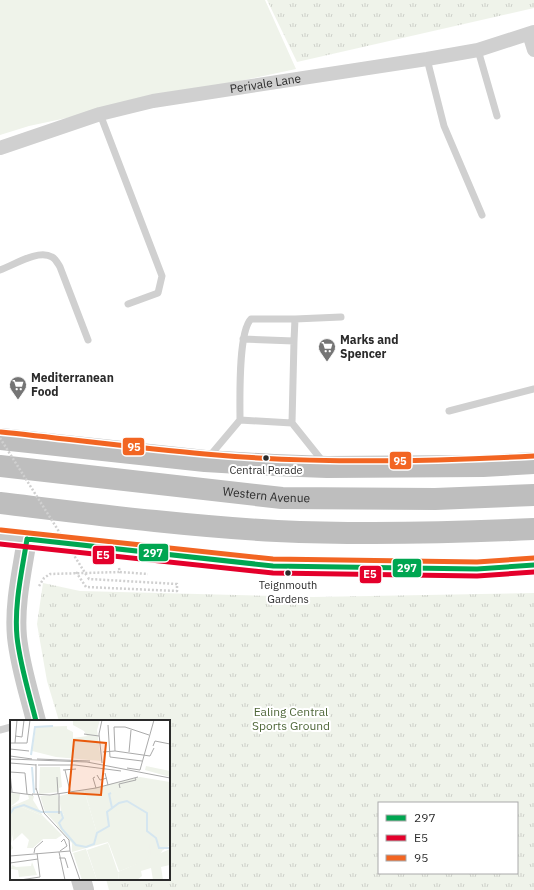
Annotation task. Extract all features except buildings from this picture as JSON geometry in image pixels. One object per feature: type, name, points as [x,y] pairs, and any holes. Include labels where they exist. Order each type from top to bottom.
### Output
[{"type":"highway","points":[[0,438],[205,461],[327,467],[483,466],[534,463]]},
{"type":"highway","name":"Western Avenue","points":[[0,466],[282,498],[435,499],[534,495]]},
{"type":"highway","points":[[0,503],[117,517],[277,531],[439,533],[534,529]]},
{"type":"main road","points":[[0,536],[273,566],[477,569],[534,565]]},
{"type":"main road","points":[[26,539],[17,607],[17,636],[21,663],[35,720]]},
{"type":"main road","points":[[81,880],[84,890]]},
{"type":"street","name":"Perivale Lane","points":[[0,148],[100,114],[153,101],[478,50],[532,33]]},
{"type":"street","points":[[532,33],[534,50]]},
{"type":"lane","points":[[478,50],[497,116]]},
{"type":"lane","points":[[427,59],[444,126],[482,215]]},
{"type":"lane","points":[[100,114],[162,276],[158,293],[128,304]]},
{"type":"lane","points":[[0,270],[35,256],[45,254],[54,258],[60,267],[88,340]]},
{"type":"lane","points":[[205,461],[240,420],[243,339],[248,322],[251,319],[341,317]]},
{"type":"lane","points":[[295,319],[292,423],[327,467]]},
{"type":"lane","points":[[243,339],[294,341]]},
{"type":"lane","points":[[449,411],[534,389]]},
{"type":"lane","points":[[240,420],[292,423]]},
{"type":"lane","points":[[0,730],[10,727]]},
{"type":"path","points":[[0,438],[88,579],[177,584],[177,592],[86,587],[76,572]]},
{"type":"path","points":[[44,572],[50,574],[76,572],[120,572]]},
{"type":"path","points":[[36,593],[44,578],[50,574]]},
{"type":"green space","points":[[0,0],[265,0],[296,69],[29,126],[0,135]]},
{"type":"green space","points":[[267,0],[534,0],[534,8],[297,62]]},
{"type":"green space","name":"Ealing Central Sports Ground","points":[[43,583],[80,591],[313,597],[534,593],[534,890],[109,890],[106,880],[170,880],[170,720],[59,720],[47,681],[37,624]]},
{"type":"transit line","name":"95","points":[[1,432],[180,452],[328,461],[452,460],[534,456]]},
{"type":"transit line","name":"95","points":[[1,530],[273,559],[477,562],[534,558]]},
{"type":"transit line","name":"297","points":[[27,539],[273,566],[477,569],[534,565]]},
{"type":"transit line","name":"297","points":[[27,539],[19,588],[16,625],[20,658],[36,720]]},
{"type":"transit line","name":"E5","points":[[0,544],[273,573],[477,576],[534,572]]},
{"type":"place","name":"Marks and Spencer","points":[[327,362]]},
{"type":"place","name":"Mediterranean Food","points":[[18,400]]},
{"type":"place","name":"Central Parade","points":[[266,458]]},
{"type":"place","name":"Teignmouth Gardens","points":[[288,573]]}]
